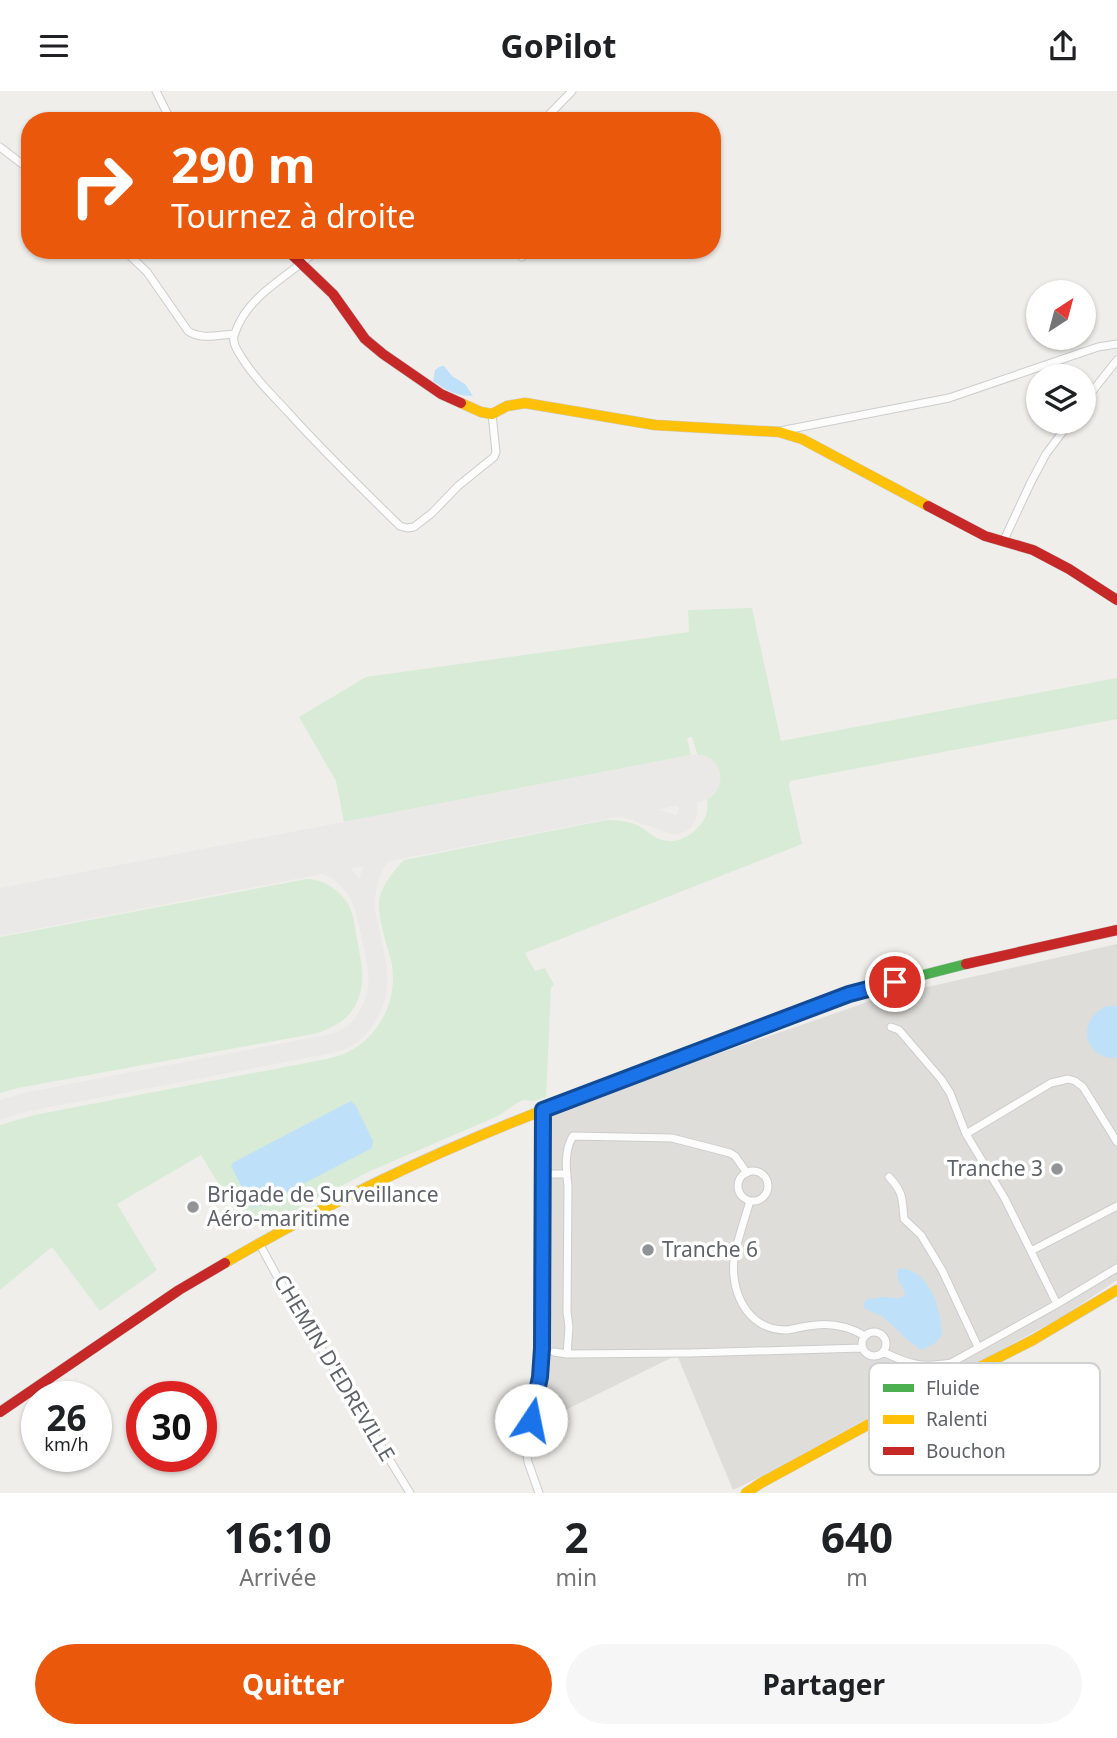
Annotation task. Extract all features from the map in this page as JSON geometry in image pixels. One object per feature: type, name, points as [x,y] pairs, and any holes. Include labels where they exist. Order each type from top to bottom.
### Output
[{"type":"street","points":[[156,91],[166,112]]},
{"type":"street","points":[[552,112],[572,91]]},
{"type":"street","points":[[0,147],[21,163]]},
{"type":"street","points":[[133,259],[147,272],[188,331],[195,336],[234,334]]},
{"type":"street","points":[[297,259],[333,294],[365,339],[383,354],[441,394],[481,412],[492,414],[508,406],[525,403],[655,425],[779,432],[802,439],[985,536],[1033,551],[1069,569],[1117,600]]},
{"type":"street","points":[[308,259],[265,291],[246,312],[234,334],[234,342],[239,353],[267,389],[312,439],[400,526],[407,529],[414,527],[494,457],[496,452],[492,414]]},
{"type":"street","points":[[779,432],[950,398],[1098,347],[1117,344]]},
{"type":"street","points":[[1096,387],[1117,360]]},
{"type":"street","points":[[1003,542],[1046,454],[1061,434]]},
{"type":"street","points":[[0,1412],[179,1290],[258,1243],[352,1193],[436,1154],[543,1110],[849,994],[989,958],[1117,930]]},
{"type":"street","points":[[891,1027],[899,1030],[950,1093],[967,1134],[1005,1199],[1057,1304]]},
{"type":"street","points":[[967,1134],[1051,1083],[1068,1079],[1083,1087],[1117,1142]]},
{"type":"street","points":[[539,1493],[528,1462],[527,1437],[540,1377],[542,1348],[543,1110]]},
{"type":"street","points":[[568,1354],[567,1174],[568,1144],[573,1136],[672,1138],[730,1153],[747,1173]]},
{"type":"street","points":[[755,1172],[764,1177],[767,1191],[759,1200],[750,1201],[743,1197],[738,1188],[739,1181],[747,1173],[755,1172]]},
{"type":"street","points":[[542,1174],[567,1174]]},
{"type":"street","points":[[889,1177],[902,1196],[904,1219],[921,1235],[942,1270],[978,1347]]},
{"type":"street","points":[[750,1201],[735,1254],[737,1290],[743,1308],[758,1322],[777,1329],[838,1324],[865,1336]]},
{"type":"street","points":[[1031,1251],[1117,1206]]},
{"type":"street","name":"CHEMIN D'EDREVILLE","points":[[258,1243],[410,1493]]},
{"type":"street","points":[[951,1363],[1117,1268]]},
{"type":"street","points":[[988,1363],[1033,1340],[1117,1290]]},
{"type":"street","points":[[883,1352],[886,1343],[880,1334],[871,1333],[865,1336],[862,1347],[866,1354],[873,1356],[883,1352],[906,1363]]},
{"type":"street","points":[[554,1352],[689,1353],[862,1347]]},
{"type":"street","points":[[746,1493],[869,1424]]},
{"type":"shaded area","points":[[1117,944],[1117,1280],[1065,1315],[977,1363],[869,1363],[869,1417],[733,1490],[677,1355],[533,1426],[546,1322],[547,1113],[879,998]]},
{"type":"green space","points":[[752,608],[781,741],[1117,678],[1117,719],[790,781],[802,844],[525,953],[535,971],[545,968],[554,985],[551,987],[546,1097],[533,1101],[523,1100],[498,1116],[368,1172],[265,1226],[241,1220],[201,1155],[117,1204],[157,1270],[100,1311],[52,1247],[0,1290],[0,1125],[34,1115],[322,1060],[360,1045],[379,1025],[390,1000],[393,974],[379,902],[387,881],[404,860],[607,820],[631,823],[659,839],[674,841],[692,833],[706,814],[705,785],[692,737],[687,738],[691,755],[344,822],[336,781],[299,717],[366,677],[689,632],[688,610]]},
{"type":"green space","points":[[307,879],[334,889],[345,900],[353,917],[362,982],[356,1004],[340,1022],[318,1033],[0,1093],[0,937]]},
{"type":"water","points":[[441,366],[465,384],[473,396],[452,392],[433,381],[435,370]]},
{"type":"water","points":[[1107,1006],[1117,1006],[1117,1058],[1105,1057],[1096,1052],[1087,1037],[1091,1020]]},
{"type":"water","points":[[351,1101],[373,1141],[372,1148],[261,1206],[252,1207],[231,1165]]},
{"type":"water","points":[[901,1268],[920,1276],[927,1284],[939,1314],[942,1335],[934,1344],[921,1350],[882,1316],[865,1309],[867,1299],[900,1298],[905,1295],[897,1277]]},
{"type":"taxiway","points":[[588,799],[603,800],[675,825],[683,822],[688,807],[684,788],[673,783]]},
{"type":"taxiway","points":[[365,907],[368,882],[377,862],[391,846],[413,833]]},
{"type":"taxiway","points":[[0,1110],[26,1102],[329,1044],[345,1039],[359,1028],[376,997],[378,974],[363,905],[354,887],[338,871],[316,861],[292,856]]},
{"type":"runway","points":[[0,912],[697,778]]},
{"type":"traffic: fast","points":[[562,1103],[849,994],[966,964]]},
{"type":"traffic: slow","points":[[461,403],[492,414],[507,406],[525,403],[655,425],[779,432],[802,439],[928,506]]},
{"type":"traffic: slow","points":[[225,1263],[390,1176],[562,1103]]},
{"type":"traffic: slow","points":[[988,1363],[1033,1340],[1117,1290]]},
{"type":"traffic: slow","points":[[746,1493],[869,1424]]},
{"type":"traffic: jam","points":[[296,259],[333,294],[365,339],[441,394],[461,403]]},
{"type":"traffic: jam","points":[[928,506],[985,536],[1033,550],[1117,600]]},
{"type":"traffic: jam","points":[[966,964],[1117,930]]},
{"type":"traffic: jam","points":[[0,1412],[179,1290],[225,1263]]},
{"type":"place","name":"Tranche 3","points":[[1057,1169]]},
{"type":"place","name":"Brigade de Surveillance Aéro-maritime","points":[[193,1207]]},
{"type":"place","name":"Tranche 6","points":[[648,1250]]},
{"type":"route","points":[[531,1420],[540,1377],[542,1348],[543,1110],[849,994],[895,982]]}]
